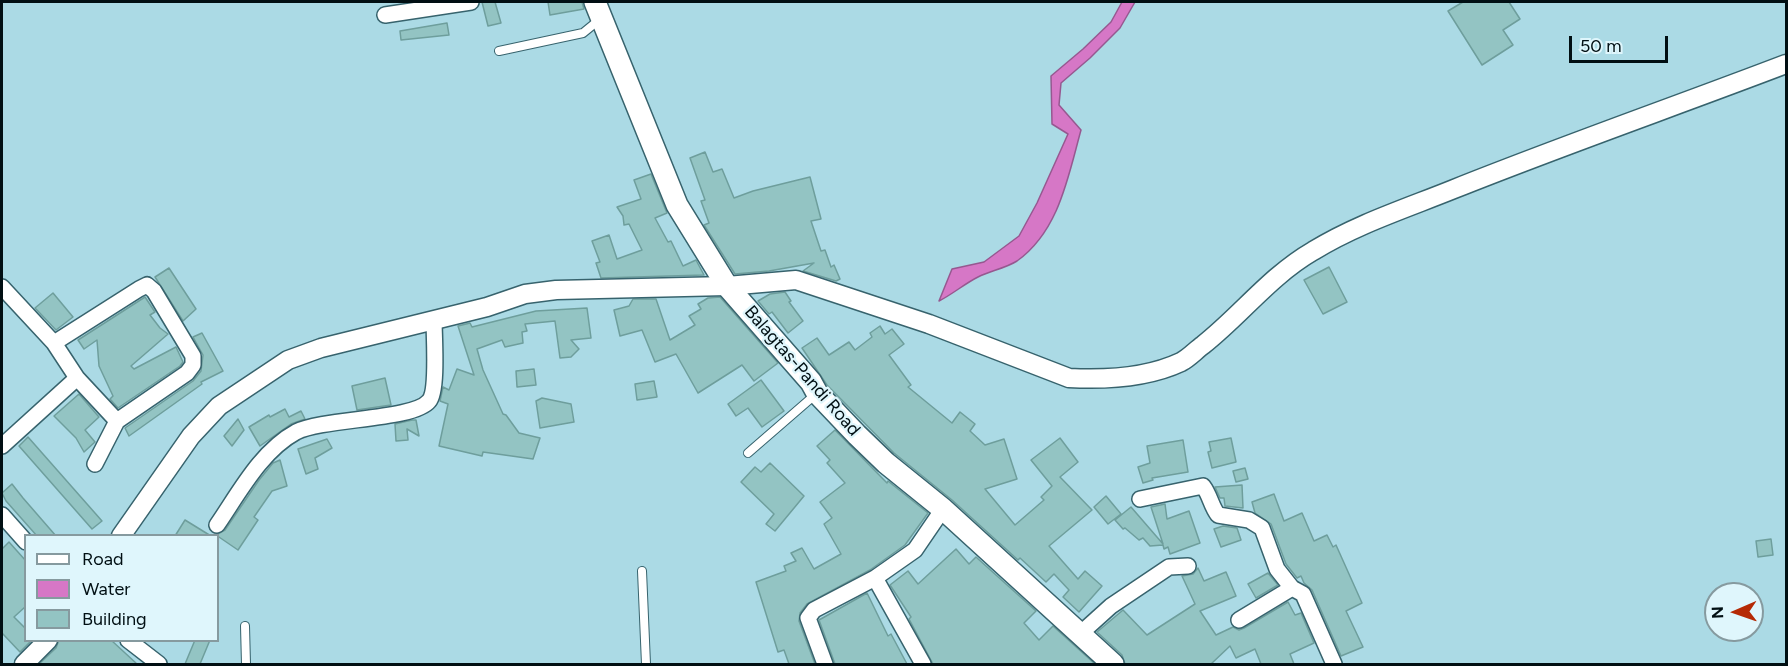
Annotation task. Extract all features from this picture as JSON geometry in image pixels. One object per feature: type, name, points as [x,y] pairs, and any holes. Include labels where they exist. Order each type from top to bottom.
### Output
[{"type":"main road","name":"Balagtas-Pandi Road","points":[[599,9],[677,205],[727,286],[811,382],[817,393],[857,435],[944,509],[1113,664]]},
{"type":"street","points":[[385,15],[471,2]]},
{"type":"street","points":[[122,534],[191,436],[219,406],[288,360],[321,348],[488,307],[525,294],[556,290],[727,286],[796,280],[929,324],[1070,378],[1128,376],[1153,371],[1182,361],[1220,332],[1274,278],[1313,250],[1368,223],[1523,162],[1786,64]]},
{"type":"street","points":[[54,343],[147,285],[154,291],[193,356],[193,365],[187,372],[117,422],[94,464]]},
{"type":"street","points":[[2,287],[54,343],[77,378],[117,422]]},
{"type":"street","points":[[216,525],[262,460],[294,433],[312,425],[359,420],[419,409],[430,401],[434,385],[434,320]]},
{"type":"street","points":[[2,446],[77,378]]},
{"type":"street","points":[[1140,499],[1203,486],[1208,492],[1211,506],[1218,515],[1249,520],[1262,528],[1277,569],[1292,588],[1303,594],[1334,664]]},
{"type":"street","points":[[825,664],[808,618],[814,610],[875,578],[915,550],[944,509]]},
{"type":"street","points":[[2,515],[24,540]]},
{"type":"street","points":[[1080,634],[1111,606],[1169,567],[1188,566]]},
{"type":"street","points":[[875,578],[923,664]]},
{"type":"street","points":[[1239,620],[1292,588]]},
{"type":"street","points":[[24,664],[46,642]]},
{"type":"street","points":[[131,642],[159,664]]},
{"type":"lane","points":[[499,51],[583,33],[599,9]]},
{"type":"lane","points":[[748,453],[817,393]]},
{"type":"lane","points":[[642,571],[646,664]]},
{"type":"lane","points":[[245,626],[246,664]]},
{"type":"water","points":[[1122,2],[1135,2],[1120,28],[1061,83],[1059,105],[1081,130],[1060,202],[1043,234],[1017,261],[978,277],[939,301],[952,269],[984,262],[1019,236],[1037,203],[1068,134],[1052,124],[1051,76],[1111,22]]},
{"type":"building","points":[[482,2],[495,2],[501,23],[488,26]]},
{"type":"building","points":[[548,2],[582,2],[584,9],[550,15]]},
{"type":"building","points":[[1463,2],[1509,2],[1520,19],[1503,30],[1513,45],[1482,65],[1448,11]]},
{"type":"building","points":[[447,23],[449,35],[401,40],[400,31]]},
{"type":"building","points":[[705,152],[713,172],[722,169],[734,198],[810,177],[821,219],[811,221],[821,251],[825,250],[831,267],[834,265],[840,279],[836,281],[803,271],[814,263],[735,274],[704,225],[709,223],[701,201],[705,200],[690,158]]},
{"type":"building","points":[[651,174],[667,213],[655,218],[668,242],[671,241],[683,266],[696,260],[704,275],[601,278],[596,263],[600,262],[592,241],[609,235],[617,259],[642,250],[629,224],[624,225],[623,216],[617,207],[641,199],[634,180]]},
{"type":"building","points":[[1329,267],[1347,302],[1323,314],[1304,280]]},
{"type":"building","points":[[169,268],[196,309],[183,321],[155,277]]},
{"type":"building","points":[[785,292],[791,301],[789,302],[803,321],[788,333],[772,312],[769,314],[758,301],[770,294]]},
{"type":"building","points":[[53,293],[73,317],[56,330],[35,308]]},
{"type":"building","points":[[145,297],[155,312],[150,315],[168,334],[131,366],[134,369],[176,347],[183,362],[118,408],[110,399],[113,396],[99,366],[97,340],[84,349],[78,340]]},
{"type":"building","points":[[720,297],[778,363],[754,381],[742,365],[698,393],[676,354],[655,362],[642,330],[620,336],[614,310],[629,306],[633,299],[656,299],[670,340],[695,325],[689,316],[701,309],[698,304],[708,298]]},
{"type":"building","points":[[587,308],[591,338],[571,340],[579,349],[571,357],[560,358],[555,321],[525,324],[527,331],[522,332],[523,343],[505,347],[502,340],[477,349],[483,370],[503,414],[519,433],[540,438],[533,459],[483,452],[482,456],[439,446],[448,404],[440,401],[443,387],[449,390],[457,369],[474,375],[458,326],[470,323],[472,327],[536,311]]},
{"type":"building","points":[[880,326],[885,334],[892,329],[904,344],[889,355],[911,385],[908,387],[952,423],[960,412],[975,424],[970,431],[985,445],[1004,439],[1017,479],[985,489],[1015,525],[1044,500],[1041,497],[1052,486],[1031,460],[1060,438],[1078,462],[1060,477],[1092,510],[1049,546],[1078,579],[1085,571],[1102,586],[1079,612],[1063,597],[1069,590],[1054,574],[1046,582],[894,453],[827,385],[802,348],[817,338],[829,355],[849,342],[855,350],[872,337],[870,333]]},
{"type":"building","points":[[202,333],[223,371],[201,382],[202,384],[129,436],[125,428],[193,381],[201,371],[203,355],[193,337]]},
{"type":"building","points":[[534,369],[536,385],[517,387],[516,371]]},
{"type":"building","points":[[385,378],[391,405],[357,410],[352,386]]},
{"type":"building","points":[[761,380],[784,411],[762,427],[748,408],[736,416],[728,404]]},
{"type":"building","points":[[654,381],[657,397],[637,400],[635,384]]},
{"type":"building","points":[[79,394],[99,417],[85,430],[95,442],[84,452],[76,438],[54,416]]},
{"type":"building","points":[[542,398],[571,404],[574,422],[540,428],[536,401]]},
{"type":"building","points":[[285,409],[289,417],[301,411],[305,419],[291,424],[260,446],[249,427]]},
{"type":"building","points":[[238,419],[244,430],[232,446],[224,436]]},
{"type":"building","points":[[416,420],[419,436],[407,429],[408,440],[396,441],[395,424]]},
{"type":"building","points":[[835,430],[887,483],[888,481],[928,513],[905,545],[870,570],[807,604],[800,613],[799,621],[815,664],[789,664],[784,650],[778,652],[756,582],[786,571],[784,566],[796,561],[791,553],[802,548],[814,569],[841,554],[824,524],[832,518],[820,502],[845,483],[827,463],[830,460],[817,446]]},
{"type":"building","points":[[28,437],[102,521],[92,529],[19,446]]},
{"type":"building","points":[[1231,438],[1236,462],[1212,468],[1208,452],[1211,451],[1209,442]]},
{"type":"building","points":[[327,439],[332,448],[315,458],[318,469],[306,474],[298,449]]},
{"type":"building","points":[[1183,440],[1188,472],[1152,478],[1153,480],[1143,483],[1138,467],[1150,463],[1147,446]]},
{"type":"building","points":[[280,460],[287,486],[272,491],[254,517],[258,520],[238,550],[218,534],[225,530],[273,463]]},
{"type":"building","points":[[770,463],[804,496],[775,531],[766,524],[774,514],[741,482],[755,467],[761,472]]},
{"type":"building","points":[[1245,468],[1248,479],[1236,482],[1233,471]]},
{"type":"building","points":[[12,484],[54,534],[35,534],[6,501],[2,493]]},
{"type":"building","points":[[1242,485],[1243,508],[1225,506],[1224,498],[1220,498],[1215,487]]},
{"type":"building","points":[[1274,494],[1284,521],[1302,513],[1314,541],[1327,535],[1333,547],[1336,545],[1362,603],[1346,611],[1363,647],[1341,656],[1312,590],[1304,583],[1301,576],[1297,578],[1286,564],[1271,524],[1255,513],[1252,502]]},
{"type":"building","points":[[1106,496],[1121,514],[1108,524],[1094,507]]},
{"type":"building","points":[[1165,504],[1167,519],[1189,511],[1200,543],[1170,554],[1168,547],[1164,549],[1163,545],[1150,546],[1143,538],[1139,540],[1125,528],[1123,529],[1115,520],[1131,507],[1163,544],[1151,507]]},
{"type":"building","points":[[185,520],[208,534],[176,534]]},
{"type":"building","points":[[1223,526],[1237,528],[1241,540],[1221,547],[1214,529]]},
{"type":"building","points":[[1771,539],[1773,555],[1758,557],[1756,541]]},
{"type":"building","points":[[9,542],[24,559],[24,608],[14,617],[24,627],[24,642],[30,642],[20,652],[2,633],[2,549]]},
{"type":"building","points":[[956,549],[969,564],[976,557],[1036,611],[1024,623],[1039,640],[1053,626],[1095,664],[933,664],[909,619],[911,617],[890,585],[908,571],[918,584]]},
{"type":"building","points":[[1198,568],[1204,581],[1226,572],[1236,596],[1200,611],[1216,635],[1233,627],[1239,630],[1244,628],[1288,602],[1295,615],[1301,613],[1314,643],[1290,654],[1294,664],[1261,664],[1255,649],[1236,658],[1230,646],[1211,664],[1125,664],[1122,655],[1097,632],[1123,610],[1147,635],[1195,604],[1182,576],[1193,574]]},
{"type":"building","points":[[1268,573],[1278,585],[1256,598],[1248,584]]},
{"type":"building","points":[[867,593],[888,636],[891,634],[907,664],[835,664],[819,620]]},
{"type":"building","points":[[58,642],[113,642],[137,664],[39,664],[56,648]]},
{"type":"building","points":[[194,642],[209,642],[200,664],[185,664]]}]
